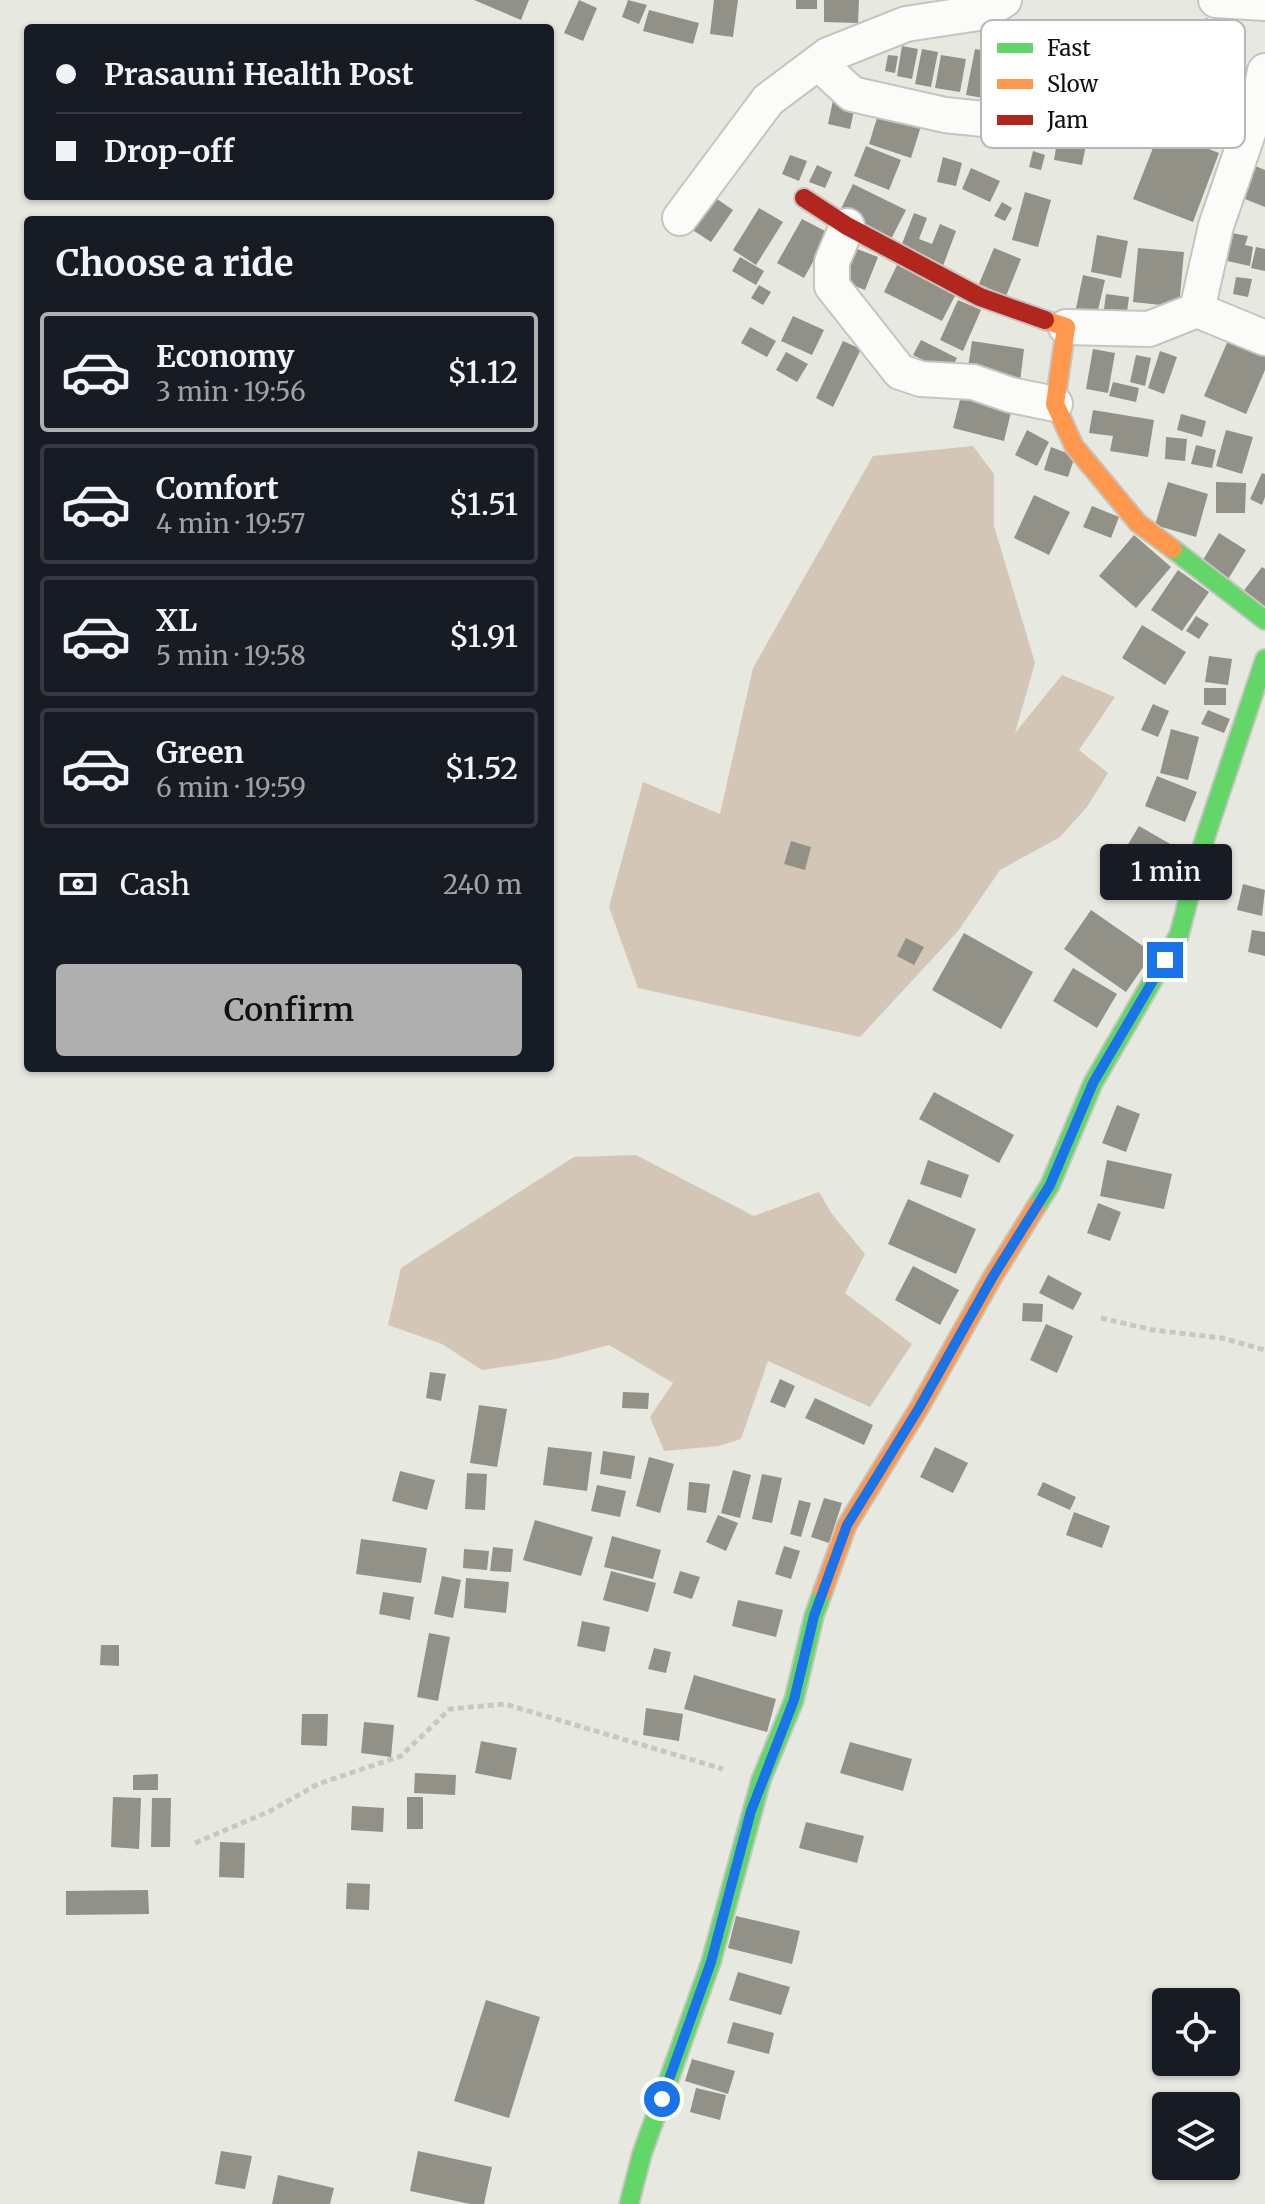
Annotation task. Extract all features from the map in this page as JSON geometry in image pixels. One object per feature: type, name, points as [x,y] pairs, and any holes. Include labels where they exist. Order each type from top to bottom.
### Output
[{"type":"street","points":[[680,218],[768,100],[828,55],[906,24],[985,12],[1004,0]]},
{"type":"street","points":[[1216,0],[1265,3]]},
{"type":"street","points":[[828,55],[826,70],[852,94],[945,115],[981,119]]},
{"type":"street","points":[[1245,142],[1265,71]]},
{"type":"street","points":[[1197,310],[1216,226],[1243,148]]},
{"type":"street","points":[[804,198],[847,226],[980,297],[1066,327],[1149,329],[1197,310],[1265,338]]},
{"type":"street","points":[[847,226],[832,262],[832,286],[900,372],[921,379],[973,382],[1011,395],[1055,404]]},
{"type":"street","points":[[1066,327],[1055,404],[1074,446],[1138,523],[1265,620]]},
{"type":"street","points":[[629,2204],[642,2154],[711,1962],[761,1780],[794,1700],[814,1616],[847,1525],[1050,1185],[1093,1083],[1179,935],[1204,841],[1265,659]]},
{"type":"path","points":[[1101,1318],[1153,1330],[1222,1338],[1265,1350]]},
{"type":"path","points":[[195,1843],[270,1811],[318,1784],[401,1756],[450,1709],[505,1704],[761,1780]]},
{"type":"shaded area","points":[[973,446],[994,474],[994,526],[1035,663],[1015,733],[1062,675],[1115,697],[1079,750],[1108,773],[1087,807],[1060,837],[1000,870],[958,931],[860,1037],[638,988],[609,907],[643,782],[720,814],[753,668],[873,456]]},
{"type":"shaded area","points":[[636,1155],[754,1216],[819,1192],[832,1214],[865,1254],[845,1293],[912,1344],[870,1407],[768,1361],[741,1439],[719,1446],[664,1451],[650,1417],[673,1383],[609,1345],[556,1359],[482,1370],[442,1344],[388,1325],[401,1268],[574,1157]]},
{"type":"building","points":[[474,0],[529,0],[521,20]]},
{"type":"building","points":[[579,0],[597,8],[583,41],[564,33]]},
{"type":"building","points":[[628,0],[647,5],[639,24],[622,17]]},
{"type":"building","points":[[714,0],[738,0],[733,37],[710,34]]},
{"type":"building","points":[[796,0],[817,0],[817,9],[796,9]]},
{"type":"building","points":[[824,0],[859,0],[858,23],[824,22]]},
{"type":"building","points":[[649,10],[699,23],[693,44],[643,31]]},
{"type":"building","points":[[902,46],[918,49],[912,79],[897,76]]},
{"type":"building","points":[[922,49],[938,52],[931,87],[915,84]]},
{"type":"building","points":[[975,49],[981,50],[981,98],[966,95]]},
{"type":"building","points":[[888,55],[898,56],[895,73],[885,71]]},
{"type":"building","points":[[941,55],[966,59],[960,92],[935,88]]},
{"type":"building","points":[[834,96],[856,101],[850,129],[828,124]]},
{"type":"building","points":[[880,108],[923,120],[911,158],[869,144]]},
{"type":"building","points":[[866,146],[901,160],[889,190],[854,176]]},
{"type":"building","points":[[1056,148],[1085,148],[1082,165],[1054,160]]},
{"type":"building","points":[[1153,148],[1206,148],[1219,153],[1193,222],[1133,199]]},
{"type":"building","points":[[1033,151],[1045,155],[1041,170],[1029,167]]},
{"type":"building","points":[[790,155],[807,161],[799,181],[782,174]]},
{"type":"building","points":[[943,157],[962,163],[956,186],[937,182]]},
{"type":"building","points":[[817,165],[832,172],[825,188],[809,182]]},
{"type":"building","points":[[1253,165],[1265,170],[1265,207],[1240,197]]},
{"type":"building","points":[[971,168],[1000,181],[990,202],[962,189]]},
{"type":"building","points":[[853,184],[906,210],[891,239],[839,213]]},
{"type":"building","points":[[704,190],[733,210],[711,242],[682,223]]},
{"type":"building","points":[[1025,192],[1051,200],[1038,247],[1012,240]]},
{"type":"building","points":[[1002,202],[1012,208],[1005,221],[994,216]]},
{"type":"building","points":[[759,208],[783,222],[756,265],[733,250]]},
{"type":"building","points":[[914,213],[927,218],[919,239],[932,244],[940,224],[956,231],[943,266],[900,249]]},
{"type":"building","points":[[802,219],[829,233],[804,278],[777,263]]},
{"type":"building","points":[[1232,233],[1248,236],[1245,245],[1253,247],[1250,266],[1227,261]]},
{"type":"building","points":[[1097,235],[1128,241],[1121,278],[1091,272]]},
{"type":"building","points":[[852,247],[878,257],[865,290],[840,280]]},
{"type":"building","points":[[1256,247],[1265,249],[1265,271],[1251,268]]},
{"type":"building","points":[[994,248],[1021,259],[1006,296],[979,284]]},
{"type":"building","points":[[1138,248],[1184,252],[1179,307],[1133,302]]},
{"type":"building","points":[[740,257],[764,271],[756,285],[732,271]]},
{"type":"building","points":[[898,263],[957,292],[942,321],[884,292]]},
{"type":"building","points":[[1083,275],[1105,280],[1095,323],[1074,318]]},
{"type":"building","points":[[1236,277],[1252,279],[1248,297],[1233,294]]},
{"type":"building","points":[[759,285],[771,292],[763,305],[751,298]]},
{"type":"building","points":[[1106,294],[1129,297],[1125,327],[1102,324]]},
{"type":"building","points":[[958,300],[981,310],[963,351],[940,340]]},
{"type":"building","points":[[793,316],[824,330],[812,355],[781,341]]},
{"type":"building","points":[[750,327],[776,341],[767,357],[741,343]]},
{"type":"building","points":[[1229,338],[1265,354],[1265,370],[1246,414],[1204,396]]},
{"type":"building","points":[[921,340],[957,358],[949,373],[913,355]]},
{"type":"building","points":[[843,341],[861,349],[833,407],[816,398]]},
{"type":"building","points":[[972,341],[1024,349],[1020,382],[967,374]]},
{"type":"building","points":[[1093,349],[1115,353],[1108,393],[1086,389]]},
{"type":"building","points":[[1160,351],[1177,357],[1164,394],[1148,388]]},
{"type":"building","points":[[786,352],[808,364],[797,382],[776,370]]},
{"type":"building","points":[[1136,355],[1151,358],[1145,386],[1130,382]]},
{"type":"building","points":[[1113,382],[1139,388],[1136,402],[1109,396]]},
{"type":"building","points":[[962,392],[1013,404],[1004,441],[953,428]]},
{"type":"building","points":[[1093,410],[1154,420],[1148,457],[1110,451],[1113,436],[1089,433]]},
{"type":"building","points":[[1181,414],[1206,421],[1202,437],[1177,430]]},
{"type":"building","points":[[1027,430],[1049,442],[1037,466],[1015,455]]},
{"type":"building","points":[[1226,430],[1253,437],[1242,474],[1216,466]]},
{"type":"building","points":[[1166,437],[1187,439],[1185,461],[1165,459]]},
{"type":"building","points":[[1196,445],[1216,450],[1212,468],[1191,464]]},
{"type":"building","points":[[1051,447],[1075,456],[1068,477],[1044,470]]},
{"type":"building","points":[[1262,473],[1265,474],[1265,497],[1262,505],[1250,499]]},
{"type":"building","points":[[1168,482],[1208,494],[1196,537],[1155,525]]},
{"type":"building","points":[[1216,482],[1246,483],[1245,513],[1216,513]]},
{"type":"building","points":[[1034,495],[1070,512],[1049,555],[1014,538]]},
{"type":"building","points":[[1092,506],[1119,517],[1111,538],[1083,527]]},
{"type":"building","points":[[1219,533],[1246,550],[1227,581],[1200,565]]},
{"type":"building","points":[[1134,535],[1171,567],[1136,608],[1099,576]]},
{"type":"building","points":[[1262,567],[1265,569],[1265,610],[1242,593]]},
{"type":"building","points":[[1178,570],[1209,592],[1182,631],[1151,610]]},
{"type":"building","points":[[1196,616],[1209,624],[1199,639],[1186,631]]},
{"type":"building","points":[[1142,625],[1186,652],[1165,685],[1122,658]]},
{"type":"building","points":[[1209,656],[1232,659],[1228,685],[1205,682]]},
{"type":"building","points":[[1204,688],[1226,688],[1226,705],[1204,705]]},
{"type":"building","points":[[1153,704],[1169,711],[1158,737],[1141,730]]},
{"type":"building","points":[[1208,710],[1230,719],[1224,733],[1201,724]]},
{"type":"building","points":[[1171,729],[1199,737],[1188,780],[1160,773]]},
{"type":"building","points":[[1157,776],[1197,792],[1185,822],[1145,806]]},
{"type":"building","points":[[1139,826],[1186,853],[1170,879],[1124,851]]},
{"type":"building","points":[[791,841],[811,847],[805,870],[784,864]]},
{"type":"building","points":[[1243,884],[1265,890],[1262,916],[1237,910]]},
{"type":"building","points":[[1091,910],[1153,953],[1126,992],[1064,949]]},
{"type":"building","points":[[1252,930],[1265,932],[1265,956],[1248,952]]},
{"type":"building","points":[[964,933],[1033,972],[1001,1029],[932,990]]},
{"type":"building","points":[[906,938],[924,947],[914,965],[897,956]]},
{"type":"building","points":[[1073,968],[1117,994],[1097,1028],[1053,1001]]},
{"type":"building","points":[[934,1092],[1014,1135],[999,1163],[919,1119]]},
{"type":"building","points":[[1117,1105],[1140,1114],[1126,1152],[1102,1143]]},
{"type":"building","points":[[928,1160],[969,1175],[961,1198],[920,1184]]},
{"type":"building","points":[[1107,1160],[1172,1174],[1164,1209],[1100,1196]]},
{"type":"building","points":[[908,1199],[976,1229],[956,1274],[888,1244]]},
{"type":"building","points":[[1098,1203],[1121,1212],[1110,1241],[1087,1233]]},
{"type":"building","points":[[913,1266],[959,1290],[940,1325],[895,1300]]},
{"type":"building","points":[[1048,1275],[1082,1293],[1073,1310],[1039,1293]]},
{"type":"building","points":[[1023,1303],[1043,1304],[1042,1322],[1022,1321]]},
{"type":"building","points":[[1046,1324],[1073,1336],[1057,1373],[1030,1360]]},
{"type":"building","points":[[430,1372],[446,1374],[441,1401],[426,1398]]},
{"type":"building","points":[[780,1379],[795,1386],[785,1408],[770,1402]]},
{"type":"building","points":[[623,1392],[649,1393],[648,1409],[622,1408]]},
{"type":"building","points":[[815,1398],[873,1425],[864,1445],[805,1418]]},
{"type":"building","points":[[479,1405],[507,1409],[497,1467],[470,1463]]},
{"type":"building","points":[[548,1447],[592,1452],[587,1491],[543,1485]]},
{"type":"building","points":[[935,1447],[968,1463],[953,1493],[920,1477]]},
{"type":"building","points":[[603,1451],[635,1456],[631,1479],[600,1474]]},
{"type":"building","points":[[649,1457],[674,1464],[660,1513],[636,1506]]},
{"type":"building","points":[[733,1470],[751,1475],[740,1518],[721,1513]]},
{"type":"building","points":[[400,1471],[435,1480],[427,1510],[392,1501]]},
{"type":"building","points":[[467,1473],[487,1474],[485,1510],[465,1509]]},
{"type":"building","points":[[762,1474],[782,1478],[772,1523],[752,1519]]},
{"type":"building","points":[[689,1482],[710,1484],[706,1513],[687,1510]]},
{"type":"building","points":[[1043,1482],[1076,1497],[1070,1510],[1037,1495]]},
{"type":"building","points":[[597,1485],[626,1491],[620,1517],[591,1511]]},
{"type":"building","points":[[824,1498],[842,1503],[829,1543],[811,1537]]},
{"type":"building","points":[[799,1500],[811,1503],[801,1537],[790,1534]]},
{"type":"building","points":[[1074,1512],[1110,1526],[1102,1548],[1066,1535]]},
{"type":"building","points":[[718,1515],[738,1523],[726,1551],[706,1542]]},
{"type":"building","points":[[535,1520],[593,1537],[581,1576],[523,1560]]},
{"type":"building","points":[[612,1536],[661,1550],[653,1579],[604,1567]]},
{"type":"building","points":[[361,1539],[427,1548],[421,1583],[356,1574]]},
{"type":"building","points":[[784,1546],[800,1551],[791,1579],[775,1574]]},
{"type":"building","points":[[493,1547],[513,1549],[511,1572],[490,1571]]},
{"type":"building","points":[[464,1549],[489,1551],[487,1570],[463,1568]]},
{"type":"building","points":[[611,1571],[656,1583],[648,1612],[603,1600]]},
{"type":"building","points":[[680,1571],[700,1577],[692,1599],[673,1593]]},
{"type":"building","points":[[442,1576],[461,1580],[453,1618],[434,1614]]},
{"type":"building","points":[[466,1578],[509,1582],[506,1613],[464,1608]]},
{"type":"building","points":[[383,1592],[414,1597],[410,1620],[379,1614]]},
{"type":"building","points":[[738,1600],[783,1610],[776,1637],[732,1626]]},
{"type":"building","points":[[582,1621],[610,1627],[605,1652],[577,1646]]},
{"type":"building","points":[[429,1633],[450,1637],[438,1701],[417,1697]]},
{"type":"building","points":[[101,1645],[119,1645],[119,1666],[100,1665]]},
{"type":"building","points":[[654,1648],[671,1652],[666,1673],[648,1669]]},
{"type":"building","points":[[694,1675],[776,1699],[767,1732],[684,1709]]},
{"type":"building","points":[[646,1708],[683,1714],[679,1741],[643,1735]]},
{"type":"building","points":[[302,1714],[328,1714],[327,1746],[301,1745]]},
{"type":"building","points":[[364,1722],[394,1725],[391,1757],[361,1753]]},
{"type":"building","points":[[481,1741],[517,1748],[511,1780],[475,1773]]},
{"type":"building","points":[[850,1742],[912,1759],[903,1791],[840,1773]]},
{"type":"building","points":[[415,1773],[456,1775],[455,1795],[414,1793]]},
{"type":"building","points":[[158,1774],[158,1790],[133,1790],[133,1775]]},
{"type":"building","points":[[113,1797],[141,1798],[139,1849],[111,1847]]},
{"type":"building","points":[[407,1797],[423,1797],[423,1829],[407,1829]]},
{"type":"building","points":[[152,1798],[171,1798],[170,1847],[151,1847]]},
{"type":"building","points":[[352,1806],[384,1808],[383,1832],[351,1830]]},
{"type":"building","points":[[806,1822],[864,1836],[857,1863],[799,1848]]},
{"type":"building","points":[[220,1842],[245,1843],[244,1878],[219,1877]]},
{"type":"building","points":[[347,1883],[370,1884],[369,1910],[346,1909]]},
{"type":"building","points":[[148,1890],[149,1914],[66,1915],[66,1891]]},
{"type":"building","points":[[736,1916],[800,1931],[792,1964],[728,1948]]},
{"type":"building","points":[[738,1972],[790,1987],[781,2015],[729,2000]]},
{"type":"building","points":[[486,2000],[540,2017],[509,2118],[454,2101]]},
{"type":"building","points":[[733,2022],[774,2033],[769,2054],[727,2043]]},
{"type":"building","points":[[692,2059],[735,2071],[728,2094],[685,2081]]},
{"type":"building","points":[[696,2088],[726,2095],[720,2120],[690,2112]]},
{"type":"building","points":[[221,2151],[252,2156],[245,2189],[215,2184]]},
{"type":"building","points":[[418,2151],[492,2167],[484,2204],[470,2204],[410,2191]]},
{"type":"building","points":[[278,2175],[334,2188],[330,2204],[272,2204]]},
{"type":"traffic: fast","points":[[1173,549],[1265,620]]},
{"type":"traffic: fast","points":[[1036,1207],[1050,1185],[1093,1083],[1179,935],[1204,841],[1265,659]]},
{"type":"traffic: fast","points":[[629,2204],[642,2154],[711,1962],[761,1780],[794,1700],[823,1591]]},
{"type":"traffic: slow","points":[[1045,320],[1066,327],[1055,404],[1074,446],[1138,523],[1173,549]]},
{"type":"traffic: slow","points":[[823,1591],[847,1525],[1036,1207]]},
{"type":"traffic: jam","points":[[804,198],[847,226],[980,297],[1045,320]]},
{"type":"route","points":[[662,2099],[711,1962],[751,1811],[794,1700],[814,1616],[847,1525],[1050,1185],[1093,1083],[1165,960]]}]
